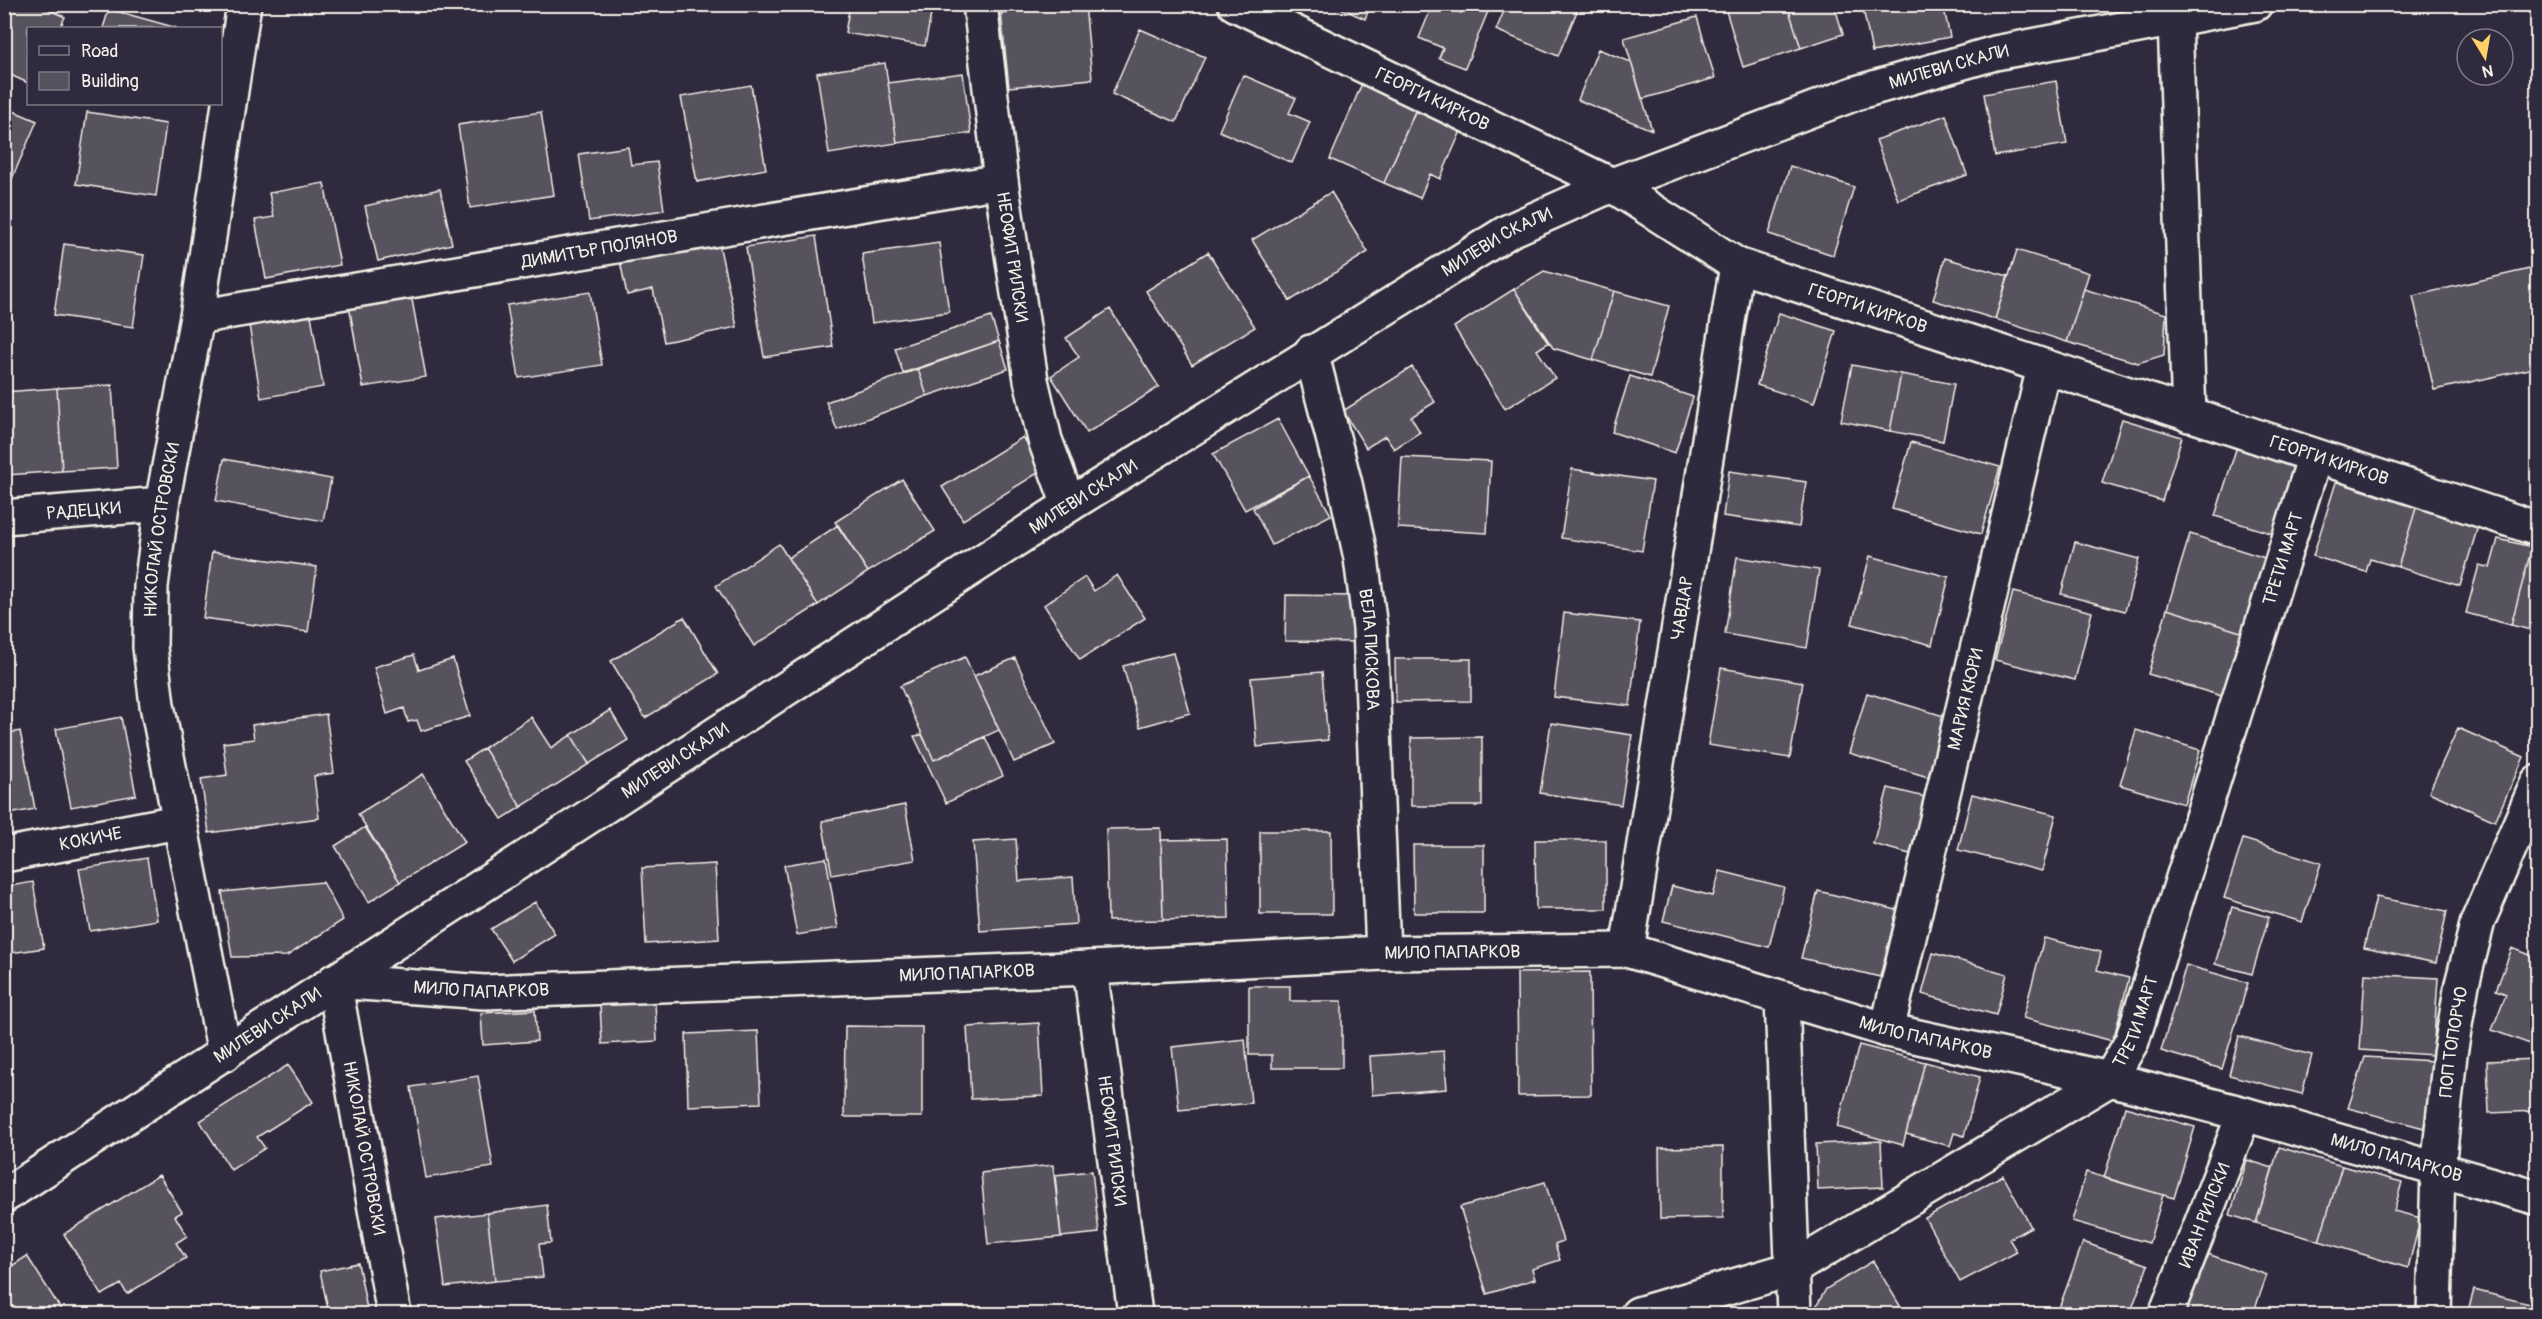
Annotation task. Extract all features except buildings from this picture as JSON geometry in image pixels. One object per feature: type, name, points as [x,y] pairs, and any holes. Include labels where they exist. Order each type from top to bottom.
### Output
[{"type":"street","name":"НИКОЛАЙ ОСТРОВСКИ","points":[[225,1054],[157,705],[150,647],[151,586],[162,504],[197,317],[244,4]]},
{"type":"street","name":"НЕОФИТ РИЛСКИ","points":[[980,4],[1001,181],[1031,380],[1045,440],[1069,505]]},
{"type":"street","name":"МИЛЕВИ СКАЛИ","points":[[4,1197],[1069,505],[1311,352],[1509,231],[1612,185],[1856,93],[1995,52],[2255,4]]},
{"type":"street","name":"ГЕОРГИ КИРКОВ","points":[[1250,8],[1612,185],[1737,265],[2538,529]]},
{"type":"street","points":[[2175,20],[2189,415]]},
{"type":"street","name":"ДИМИТЪР ПОЛЯНОВ","points":[[197,317],[1001,181]]},
{"type":"street","name":"ЧАВДАР","points":[[1627,950],[1737,265]]},
{"type":"street","name":"ВЕЛА ПИСКОВА","points":[[1311,352],[1345,484],[1361,558],[1370,628],[1383,953]]},
{"type":"street","name":"МАРИЯ КЮРИ","points":[[1887,1030],[2044,367]]},
{"type":"street","name":"ТРЕТИ МАРТ","points":[[1638,1314],[1792,1269],[2110,1079],[2132,1041],[2315,456]]},
{"type":"street","name":"РАДЕЦКИ","points":[[4,516],[162,504]]},
{"type":"street","name":"ПОП ТОПОРЧО","points":[[2434,1314],[2438,1169],[2450,1054],[2478,921],[2538,782]]},
{"type":"street","name":"КОКИЧЕ","points":[[4,855],[178,822]]},
{"type":"street","name":"МИЛО ПАПАРКОВ","points":[[334,981],[484,992],[1090,968],[1383,953],[1627,950],[1887,1030],[2110,1079],[2244,1114],[2538,1198]]},
{"type":"street","name":"НЕОФИТ РИЛСКИ","points":[[1090,968],[1135,1314]]},
{"type":"street","name":"НИКОЛАЙ ОСТРОВСКИ","points":[[334,981],[394,1314]]},
{"type":"street","points":[[1782,998],[1794,1314]]},
{"type":"street","name":"ИВАН РИЛСКИ","points":[[2166,1314],[2244,1114]]}]
